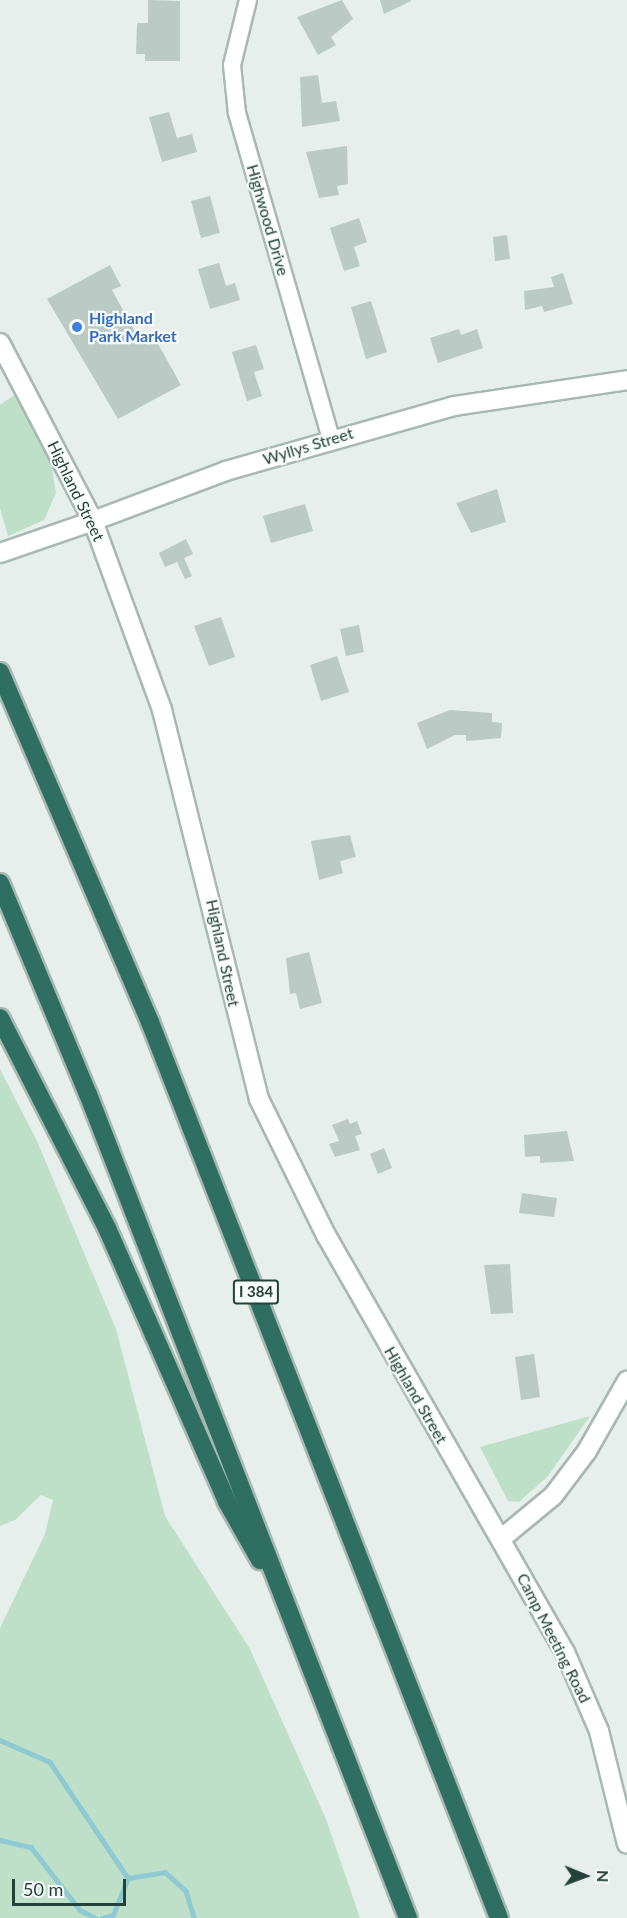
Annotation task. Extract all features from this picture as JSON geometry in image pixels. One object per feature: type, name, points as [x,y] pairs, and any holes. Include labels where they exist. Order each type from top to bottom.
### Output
[{"type":"highway","name":"I 384","points":[[0,672],[158,1042],[499,1918]]},
{"type":"highway","points":[[0,883],[408,1918]]},
{"type":"highway","points":[[0,1018],[42,1092],[147,1311],[233,1514],[280,1590]]},
{"type":"main road","name":"Highland Street","points":[[0,342],[93,521],[162,710],[259,1099],[326,1235],[502,1538]]},
{"type":"main road","name":"Wyllys Street","points":[[1,552],[331,438],[517,393],[627,380]]},
{"type":"main road","points":[[502,1538],[553,1496],[587,1451],[627,1381]]},
{"type":"main road","name":"Camp Meeting Road","points":[[502,1538],[585,1693],[627,1844]]},
{"type":"street","name":"Highwood Drive","points":[[248,0],[232,65],[237,113],[331,438]]},
{"type":"green space","points":[[17,393],[51,462],[56,493],[44,520],[8,536],[0,508],[0,405]]},
{"type":"green space","points":[[0,1069],[37,1141],[116,1329],[165,1516],[250,1649],[326,1819],[360,1918],[0,1918],[0,1628],[45,1534],[53,1500],[41,1495],[15,1520],[0,1526]]},
{"type":"green space","points":[[590,1416],[548,1476],[519,1502],[508,1501],[480,1447]]},
{"type":"building","points":[[148,0],[180,1],[180,61],[145,61],[145,54],[136,54],[137,23],[148,23]]},
{"type":"building","points":[[342,0],[353,19],[331,37],[336,45],[318,55],[297,17]]},
{"type":"building","points":[[380,0],[411,0],[411,1],[384,14]]},
{"type":"building","points":[[318,75],[322,103],[336,101],[340,121],[302,127],[300,77]]},
{"type":"building","points":[[169,112],[177,138],[192,134],[197,152],[162,162],[149,117]]},
{"type":"building","points":[[347,146],[348,184],[337,186],[339,195],[319,198],[306,152]]},
{"type":"building","points":[[210,196],[220,233],[201,238],[191,201]]},
{"type":"building","points":[[359,218],[367,242],[354,247],[360,266],[344,271],[330,228]]},
{"type":"building","points":[[507,235],[510,259],[495,261],[493,237]]},
{"type":"building","points":[[219,263],[226,286],[235,283],[240,300],[210,309],[198,269]]},
{"type":"building","points":[[110,265],[121,286],[112,290],[140,341],[152,333],[181,385],[118,419],[47,299]]},
{"type":"building","points":[[563,273],[573,304],[544,312],[542,306],[525,310],[524,291],[554,287],[551,277]]},
{"type":"building","points":[[371,301],[387,352],[366,359],[351,307]]},
{"type":"building","points":[[459,329],[461,335],[477,329],[483,348],[438,363],[430,338]]},
{"type":"building","points":[[256,345],[264,369],[254,372],[262,396],[247,401],[232,352]]},
{"type":"building","points":[[497,489],[506,522],[471,533],[456,503]]},
{"type":"building","points":[[305,504],[313,531],[271,543],[263,516]]},
{"type":"building","points":[[186,539],[193,554],[184,558],[192,576],[185,579],[177,562],[165,567],[159,553]]},
{"type":"building","points":[[221,617],[235,657],[209,666],[194,626]]},
{"type":"building","points":[[359,625],[364,652],[346,656],[340,629]]},
{"type":"building","points":[[337,656],[349,692],[321,701],[310,665]]},
{"type":"building","points":[[450,710],[492,713],[492,722],[502,723],[501,738],[466,741],[466,735],[455,735],[427,749],[417,723]]},
{"type":"building","points":[[350,835],[356,857],[340,861],[343,873],[319,880],[311,841]]},
{"type":"building","points":[[309,952],[322,1003],[300,1009],[296,993],[290,994],[286,958]]},
{"type":"building","points":[[348,1119],[350,1124],[357,1121],[362,1134],[355,1136],[360,1150],[335,1157],[329,1144],[339,1141],[332,1125]]},
{"type":"building","points":[[567,1131],[574,1161],[540,1163],[540,1156],[525,1157],[524,1135]]},
{"type":"building","points":[[384,1148],[392,1168],[378,1174],[370,1154]]},
{"type":"building","points":[[522,1193],[557,1198],[554,1217],[519,1213]]},
{"type":"building","points":[[510,1264],[513,1313],[491,1314],[484,1265]]},
{"type":"building","points":[[534,1354],[540,1397],[521,1400],[515,1357]]},
{"type":"waterway","points":[[0,1740],[50,1762],[128,1878],[165,1872],[186,1891],[194,1918]]},
{"type":"waterway","points":[[0,1840],[31,1847],[80,1910],[96,1918]]},
{"type":"waterway","points":[[102,1918],[113,1915],[128,1878]]},
{"type":"place","name":"Highland Park Market","points":[[77,327]]}]
